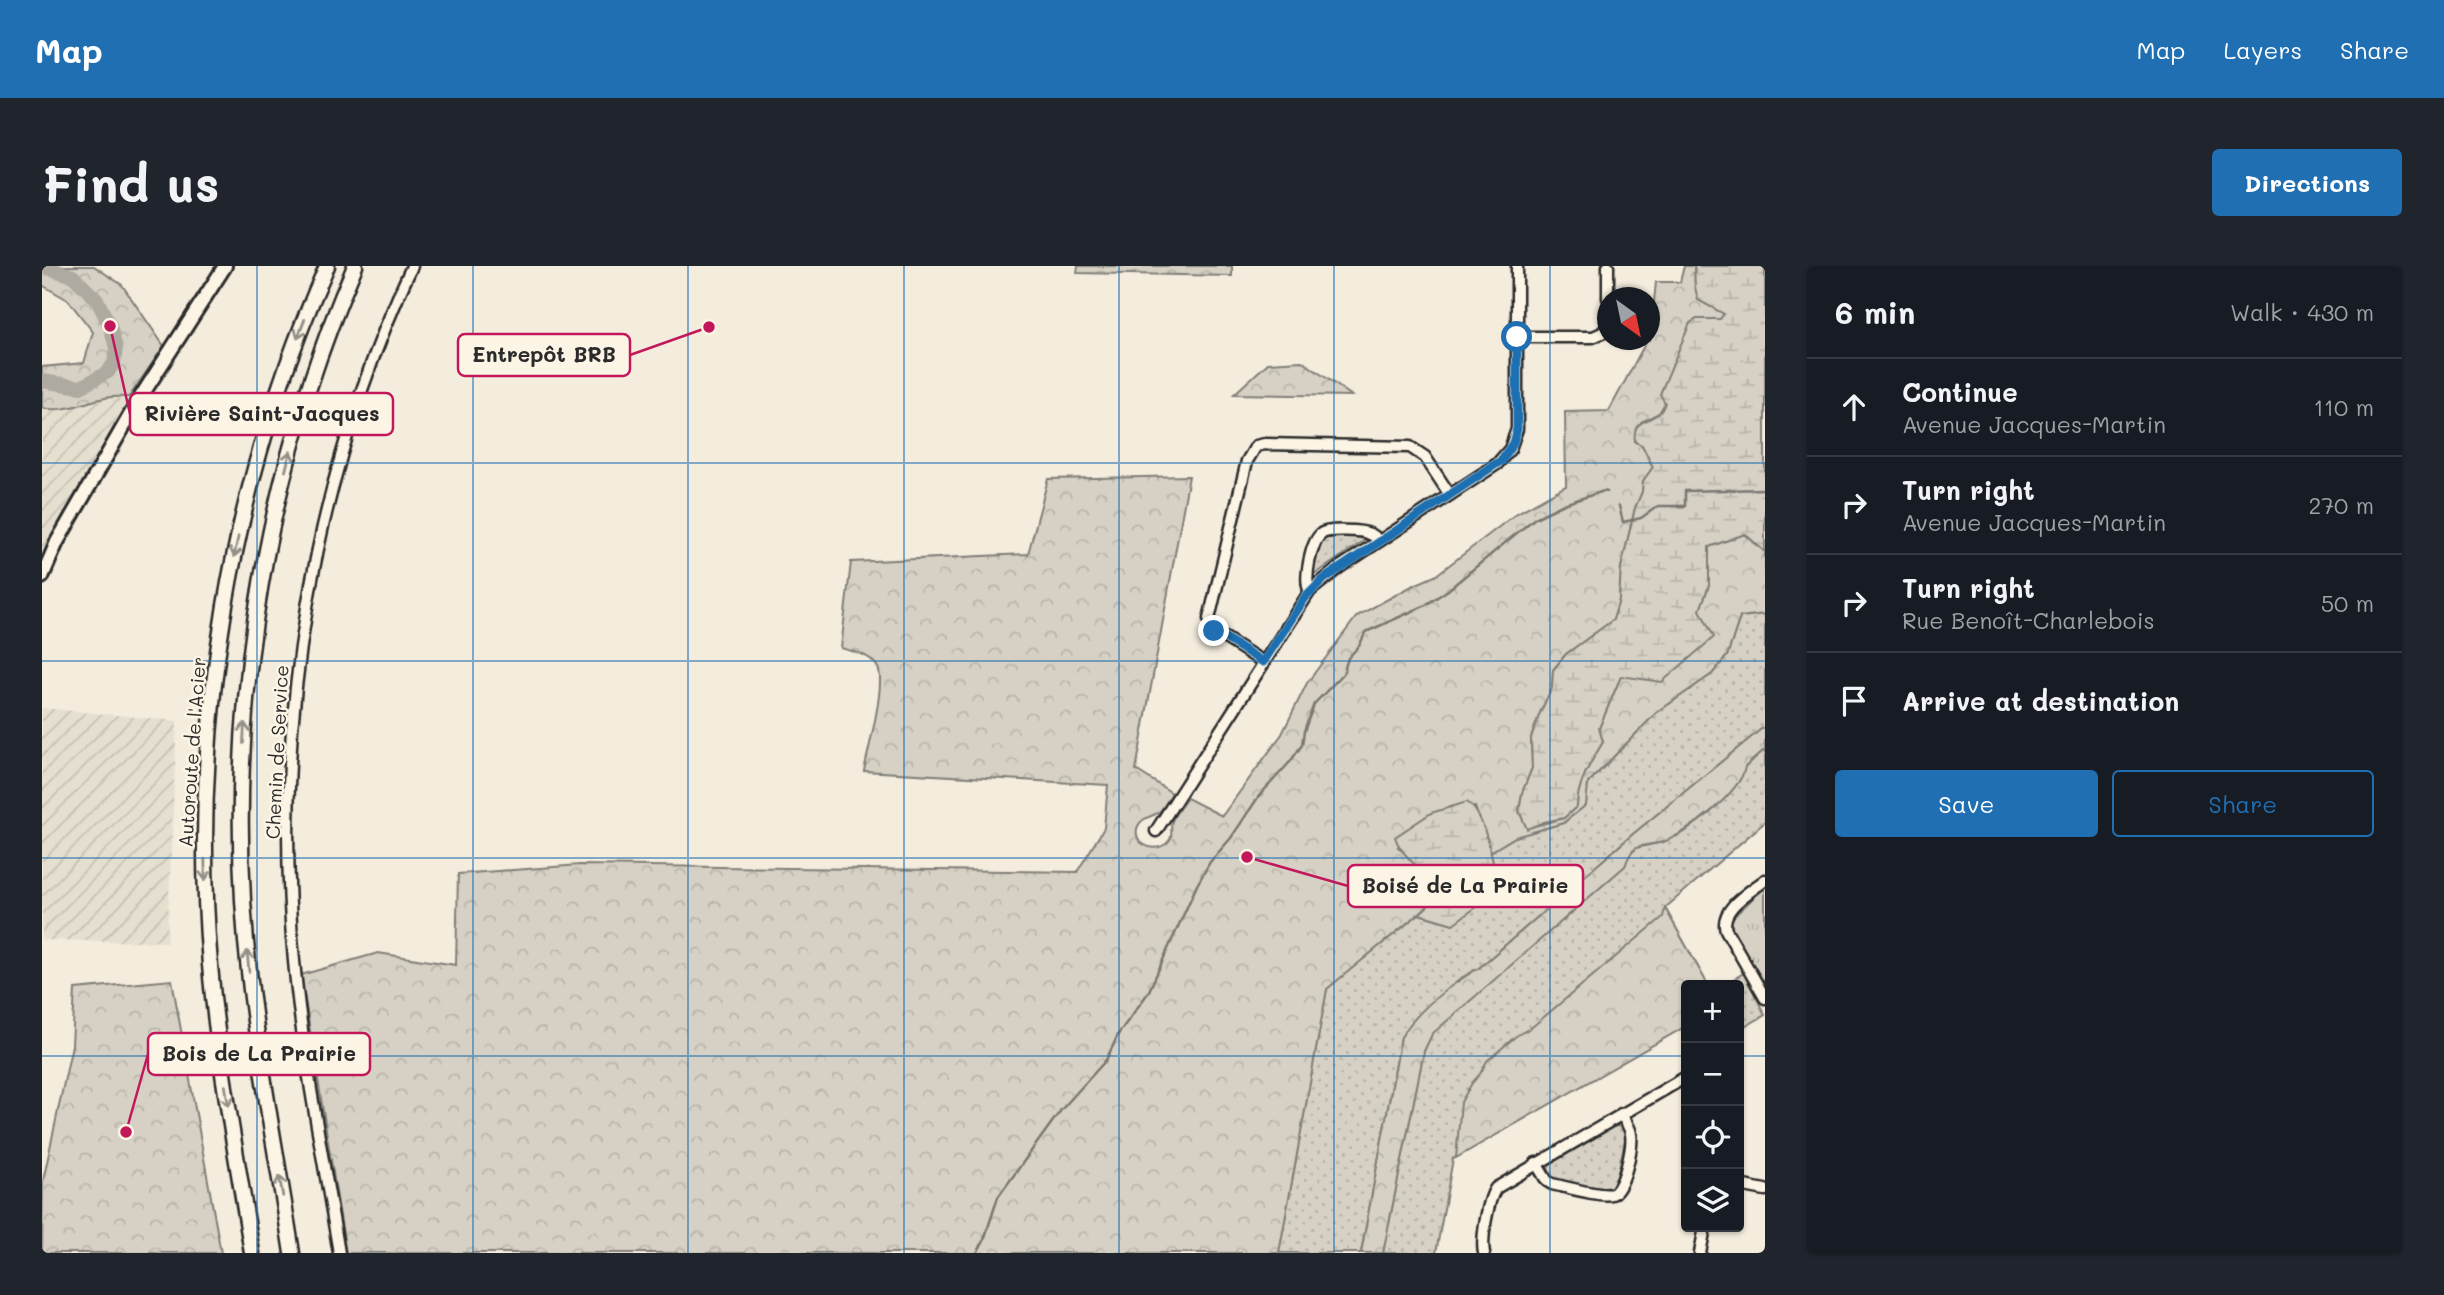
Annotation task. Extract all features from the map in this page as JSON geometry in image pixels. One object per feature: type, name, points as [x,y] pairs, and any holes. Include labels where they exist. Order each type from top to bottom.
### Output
[{"type":"highway","name":"Autoroute de l'Acier","points":[[252,1253],[224,1078],[209,956],[205,824],[210,725],[226,599],[249,491],[287,365],[327,266]]},
{"type":"highway","points":[[292,1253],[248,966],[241,841],[244,722],[257,607],[281,489],[317,362],[355,266]]},
{"type":"main road","points":[[42,577],[57,542],[140,398],[225,266]]},
{"type":"street","name":"Chemin de Service","points":[[339,1253],[303,1033],[294,960],[288,825],[292,732],[304,623],[318,551],[340,464],[368,372],[412,266]]},
{"type":"street","points":[[1156,831],[1310,592],[1332,572],[1497,464],[1513,443],[1518,410],[1517,266]]},
{"type":"street","points":[[1608,266],[1608,287]]},
{"type":"street","points":[[1517,337],[1597,335]]},
{"type":"street","points":[[1263,662],[1214,631],[1209,619],[1247,461],[1256,446],[1410,447],[1426,457],[1450,495]]},
{"type":"street","points":[[1310,592],[1306,583],[1308,567],[1316,541],[1322,534],[1330,531],[1365,532],[1373,535],[1378,542]]},
{"type":"street","points":[[1764,995],[1724,922],[1728,912],[1765,880]]},
{"type":"street","points":[[1483,1253],[1483,1240],[1494,1190],[1681,1080]]},
{"type":"street","points":[[1536,1163],[1547,1181],[1552,1184],[1605,1194],[1617,1191],[1623,1182],[1631,1136],[1621,1114]]},
{"type":"street","points":[[1744,1186],[1765,1190]]},
{"type":"street","points":[[1700,1253],[1704,1232]]},
{"type":"shaded area","points":[[129,397],[53,534],[42,559],[42,408],[52,410],[90,404],[105,398]]},
{"type":"shaded area","points":[[42,708],[177,721],[167,942],[42,940]]},
{"type":"green space","points":[[42,266],[94,266],[122,285],[164,346],[129,397],[108,397],[58,409],[42,408],[42,367],[84,363],[93,332],[68,300],[42,285]]},
{"type":"green space","points":[[1078,266],[1232,266],[1232,276],[1077,273]]},
{"type":"green space","points":[[1684,266],[1694,266],[1695,286],[1724,314],[1720,319],[1697,319],[1665,403],[1659,413],[1641,422],[1642,445],[1653,467],[1643,481],[1642,492],[1635,508],[1621,568],[1619,600],[1613,620],[1566,654],[1553,670],[1552,688],[1531,738],[1532,768],[1522,793],[1519,811],[1527,828],[1564,818],[1577,806],[1582,781],[1603,742],[1599,728],[1621,676],[1700,610],[1709,585],[1708,547],[1745,534],[1765,552],[1765,614],[1740,617],[1727,656],[1712,674],[1656,713],[1588,783],[1586,805],[1563,823],[1515,837],[1490,852],[1475,807],[1398,847],[1413,861],[1430,889],[1428,906],[1327,989],[1279,1253],[346,1253],[301,975],[378,953],[456,965],[458,874],[580,865],[1077,872],[1104,828],[1108,785],[864,771],[878,702],[880,676],[878,668],[871,660],[862,654],[841,648],[851,562],[1028,554],[1048,479],[1189,476],[1136,770],[1172,793],[1160,811],[1146,818],[1138,826],[1137,837],[1140,841],[1149,847],[1159,847],[1170,840],[1172,821],[1187,798],[1222,816],[1282,734],[1307,683],[1357,616],[1435,576],[1517,513],[1566,486],[1565,412],[1609,411],[1642,350],[1660,350],[1660,287],[1655,287],[1656,282],[1680,282]]},
{"type":"green space","points":[[1694,266],[1765,266],[1765,552],[1745,534],[1709,547],[1709,585],[1700,610],[1714,637],[1662,682],[1621,676],[1599,728],[1603,742],[1582,781],[1577,806],[1564,818],[1527,829],[1519,811],[1522,793],[1532,768],[1531,738],[1552,688],[1553,670],[1566,654],[1613,620],[1619,600],[1621,568],[1635,508],[1642,492],[1643,481],[1653,467],[1642,445],[1635,442],[1636,429],[1662,409],[1665,403],[1660,394],[1690,323],[1697,319],[1720,319],[1724,314],[1698,300]]},
{"type":"green space","points":[[1302,361],[1352,396],[1234,394],[1268,363]]},
{"type":"green space","points":[[1330,536],[1363,537],[1365,540],[1314,575],[1322,542]]},
{"type":"green space","points":[[1765,614],[1765,726],[1633,834],[1479,968],[1461,978],[1401,1037],[1361,1253],[1279,1253],[1327,988],[1419,914],[1453,924],[1498,886],[1490,852],[1515,837],[1563,823],[1586,805],[1588,783],[1656,713],[1712,674],[1727,656],[1740,617]]},
{"type":"green space","points":[[1765,726],[1765,749],[1745,767],[1724,800],[1673,838],[1636,848],[1625,866],[1432,1034],[1424,1051],[1383,1253],[1361,1253],[1401,1037],[1408,1026],[1436,998],[1479,968],[1633,834]]},
{"type":"green space","points":[[1765,749],[1765,822],[1665,908],[1705,980],[1681,980],[1681,1029],[1453,1159],[1436,1253],[1383,1253],[1424,1051],[1432,1033],[1625,866],[1628,857],[1636,848],[1663,842],[1685,832],[1711,812],[1745,767]]},
{"type":"green space","points":[[1467,802],[1474,808],[1484,828],[1498,886],[1485,901],[1453,924],[1419,914],[1428,906],[1430,889],[1423,874],[1402,850],[1395,837],[1431,813]]},
{"type":"green space","points":[[1765,887],[1763,981],[1730,927],[1730,920]]},
{"type":"green space","points":[[1665,908],[1705,980],[1681,980],[1681,1029],[1456,1158],[1461,1102],[1487,1061],[1516,1036],[1532,1027],[1663,917]]},
{"type":"green space","points":[[1744,973],[1765,1015],[1744,1027],[1744,980],[1732,980]]},
{"type":"green space","points":[[172,980],[221,1253],[42,1253],[43,1181],[72,1045],[75,989]]},
{"type":"green space","points":[[1618,1126],[1626,1136],[1615,1186],[1582,1185],[1550,1175],[1548,1167],[1552,1161],[1611,1127]]},
{"type":"waterway","points":[[42,266],[73,276],[97,300],[110,326],[116,348],[114,363],[108,372],[81,387],[42,381]]},
{"type":"waterway","points":[[1619,506],[1623,522],[1641,518],[1658,506],[1685,506],[1685,491],[1765,489]]},
{"type":"waterway","points":[[977,1253],[998,1197],[1061,1110],[1106,1060],[1119,1033],[1148,993],[1210,862],[1231,838],[1259,796],[1302,745],[1314,704],[1343,674],[1348,658],[1359,646],[1366,632],[1424,606],[1448,590],[1535,518],[1564,504],[1607,492]]},
{"type":"place","name":"Rivière Saint-Jacques","points":[[110,326]]},
{"type":"place","name":"Entrepôt BRB","points":[[709,327]]},
{"type":"place","name":"Boisé de La Prairie","points":[[1247,857]]},
{"type":"place","name":"Bois de La Prairie","points":[[126,1132]]},
{"type":"route","points":[[1214,631],[1263,662],[1305,598],[1324,579],[1502,460],[1513,443],[1517,429],[1517,337]]}]
